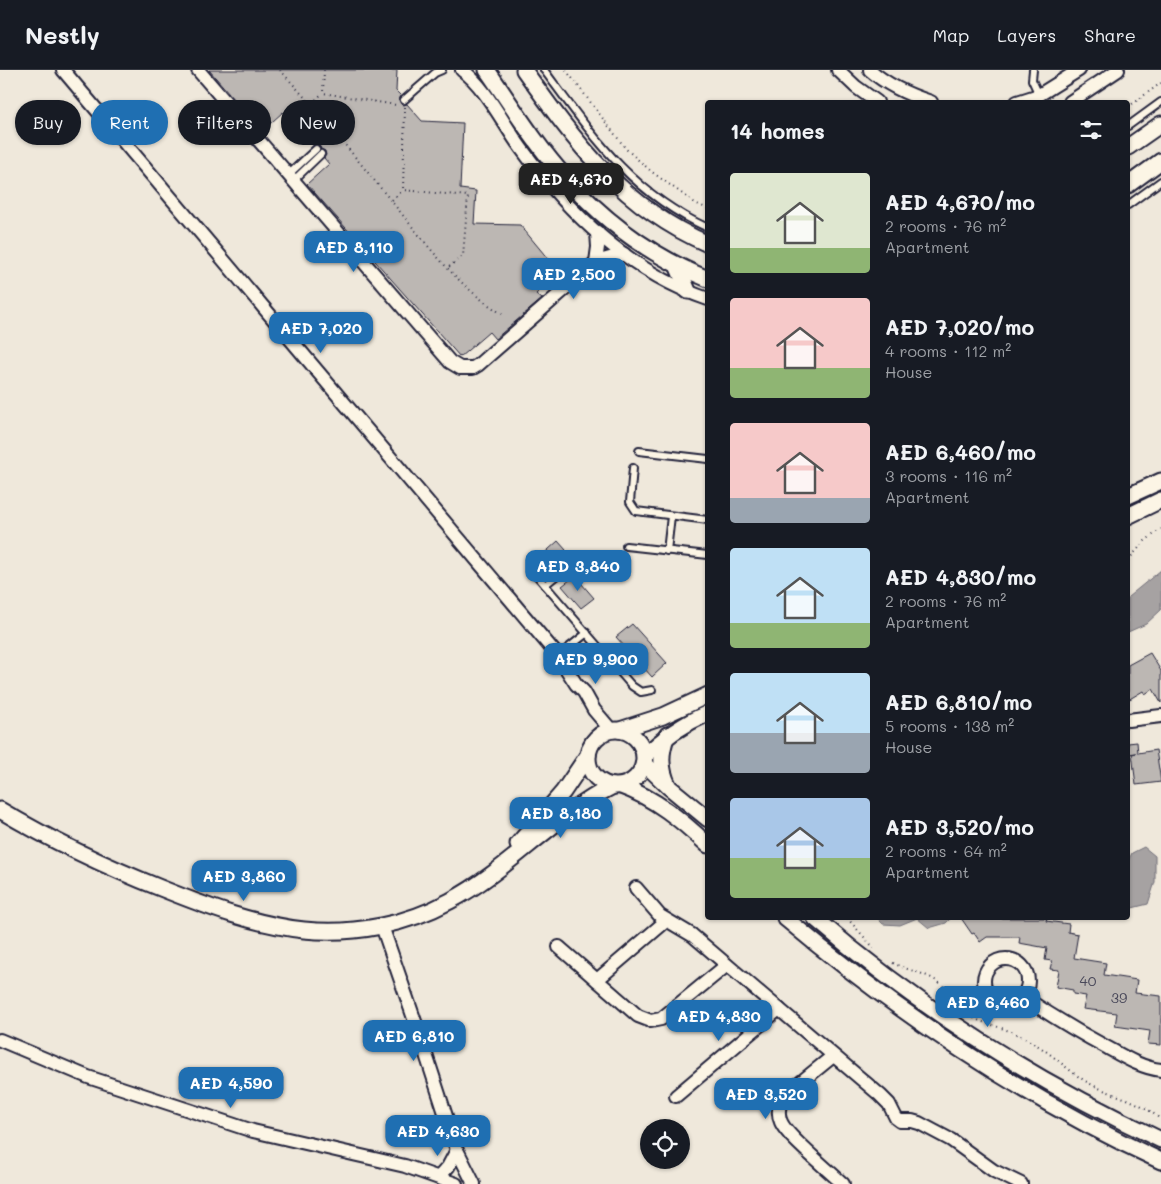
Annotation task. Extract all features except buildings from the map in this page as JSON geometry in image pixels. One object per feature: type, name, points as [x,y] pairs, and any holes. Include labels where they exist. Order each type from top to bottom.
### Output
[{"type":"street","points":[[0,810],[67,847],[111,868],[184,898],[287,928],[347,930],[382,926],[419,915],[449,902],[509,862],[577,808],[636,778],[642,772],[645,760],[643,746],[637,738],[630,732],[616,730],[594,710],[584,692],[576,684],[558,656],[63,70]]},
{"type":"street","points":[[198,70],[450,362],[460,368],[473,368],[478,365],[596,262],[624,254]]},
{"type":"street","points":[[462,70],[475,81],[524,152],[574,211],[624,254],[657,276],[705,298]]},
{"type":"street","points":[[487,70],[548,156],[584,197],[623,231],[659,256],[705,278]]},
{"type":"street","points":[[524,70],[577,142],[621,188],[646,209],[670,225],[705,242]]},
{"type":"street","points":[[838,70],[856,87],[875,100]]},
{"type":"street","points":[[870,70],[888,84],[924,100]]},
{"type":"street","points":[[1023,100],[1039,95],[1079,70]]},
{"type":"street","points":[[1073,100],[1118,70]]},
{"type":"street","points":[[1130,146],[1161,124]]},
{"type":"street","points":[[1130,184],[1161,161]]},
{"type":"street","points":[[596,262],[597,232]]},
{"type":"street","points":[[677,265],[688,291]]},
{"type":"street","points":[[1130,495],[1161,481]]},
{"type":"street","points":[[1130,515],[1161,500]]},
{"type":"street","points":[[497,869],[546,813],[588,755],[593,742],[604,732],[663,716],[705,696]]},
{"type":"street","points":[[645,760],[667,736],[683,725],[705,714]]},
{"type":"street","points":[[1130,720],[1161,716]]},
{"type":"street","points":[[667,736],[662,751],[662,767],[669,787]]},
{"type":"street","points":[[588,755],[590,770],[594,776],[606,784],[636,792],[666,809],[705,842]]},
{"type":"street","points":[[645,760],[669,787],[705,817]]},
{"type":"street","points":[[636,888],[666,921],[688,932],[885,1100],[896,1118],[900,1121],[919,1123],[951,1140],[994,1171],[1021,1184]]},
{"type":"street","points":[[787,920],[856,975],[970,1056],[1081,1121],[1161,1160]]},
{"type":"street","points":[[817,920],[891,979],[971,1035],[1066,1092],[1161,1140]]},
{"type":"street","points":[[597,980],[666,921]]},
{"type":"street","points":[[382,926],[457,1150],[474,1184]]},
{"type":"street","points":[[559,947],[638,1016],[651,1021],[660,1019],[727,965]]},
{"type":"street","points":[[1022,996],[1114,1052],[1146,1066],[1161,1070]]},
{"type":"street","points":[[676,1096],[779,1009]]},
{"type":"street","points":[[0,1040],[88,1077],[254,1131],[405,1166],[456,1184]]},
{"type":"street","points":[[833,1056],[784,1096],[779,1110],[779,1117],[786,1130],[843,1184]]},
{"type":"street","points":[[439,1177],[448,1167],[457,1150]]},
{"type":"lane","points":[[544,70],[589,131],[619,166],[655,197],[687,218],[705,227]]},
{"type":"lane","points":[[1033,70],[1032,80],[1039,95]]},
{"type":"lane","points":[[404,103],[437,71]]},
{"type":"lane","points":[[1130,125],[1161,102]]},
{"type":"lane","points":[[290,178],[319,152]]},
{"type":"lane","points":[[1130,204],[1161,181]]},
{"type":"lane","points":[[639,450],[705,459]]},
{"type":"lane","points":[[633,468],[630,502],[633,509],[639,512],[705,520]]},
{"type":"lane","points":[[668,551],[671,516]]},
{"type":"lane","points":[[626,546],[705,555]]},
{"type":"lane","points":[[545,585],[567,567]]},
{"type":"lane","points":[[532,570],[636,690],[646,692],[652,690]]},
{"type":"lane","points":[[558,656],[587,633]]},
{"type":"path","points":[[280,70],[307,100]]},
{"type":"path","points":[[315,100],[323,93],[324,70]]},
{"type":"path","points":[[566,70],[626,149],[695,203],[705,208]]},
{"type":"path","points":[[1130,106],[1161,83]]},
{"type":"path","points":[[323,93],[396,105]]},
{"type":"path","points":[[403,190],[404,103]]},
{"type":"path","points":[[345,145],[446,269],[482,301],[504,315]]},
{"type":"path","points":[[391,200],[403,190],[468,196],[463,256],[446,269]]},
{"type":"path","points":[[1130,558],[1145,541],[1161,529]]},
{"type":"path","points":[[849,920],[877,951]]},
{"type":"path","points":[[891,961],[939,982],[964,1012],[972,1017],[1005,1029],[1037,1045],[1090,1084],[1144,1106],[1161,1120]]},
{"type":"shaded area","points":[[1161,570],[1161,610],[1146,624],[1130,631],[1130,595]]},
{"type":"shaded area","points":[[1144,847],[1155,856],[1155,882],[1148,904],[1130,908],[1130,857],[1132,853]]},
{"type":"shaded area","points":[[879,920],[912,920],[900,925],[883,924]]},
{"type":"shaded area","points":[[919,920],[949,920],[946,923],[929,928]]}]
